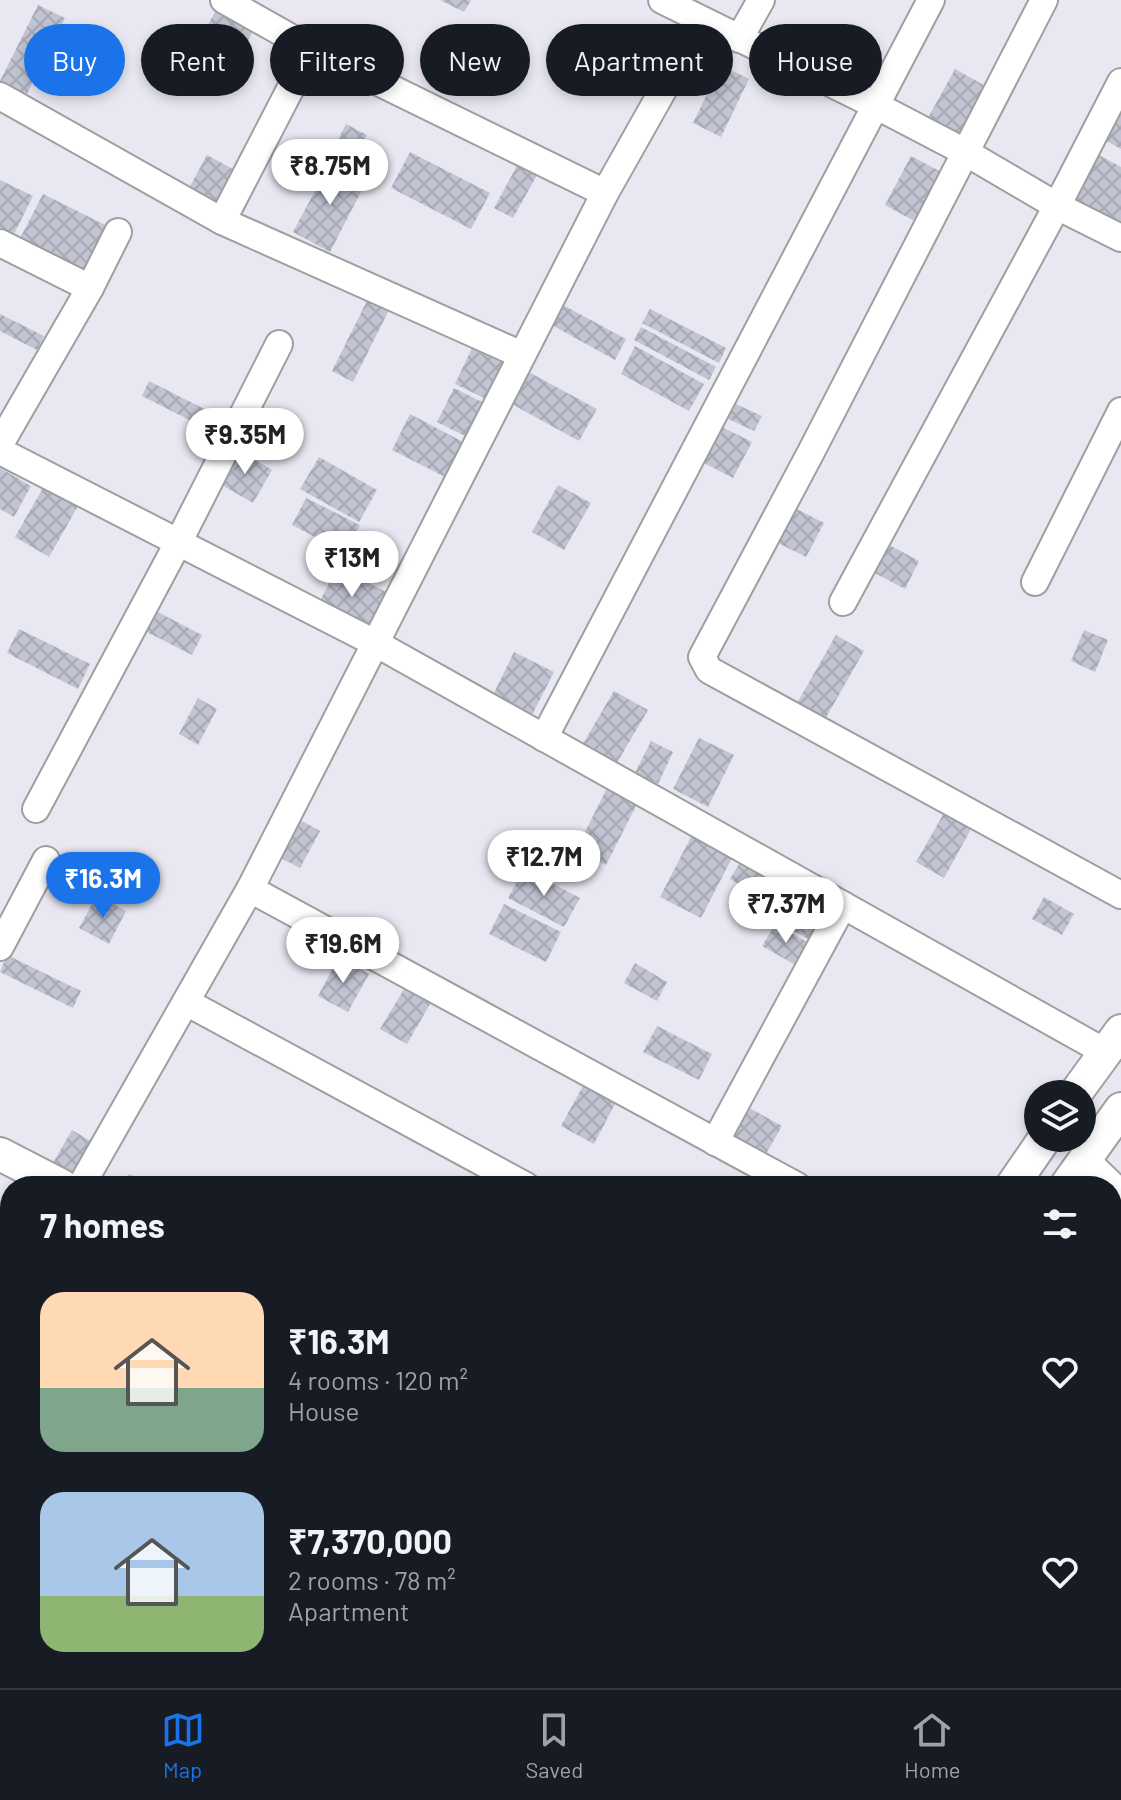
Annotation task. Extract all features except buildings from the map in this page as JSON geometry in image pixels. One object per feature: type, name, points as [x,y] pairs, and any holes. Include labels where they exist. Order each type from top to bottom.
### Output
[{"type":"street","points":[[224,0],[270,26]]},
{"type":"street","points":[[662,0],[877,106],[1121,238]]},
{"type":"street","points":[[739,39],[761,0]]},
{"type":"street","points":[[544,738],[931,0]]},
{"type":"street","points":[[1044,0],[702,657],[709,670],[1121,895]]},
{"type":"street","points":[[87,1176],[250,889],[605,193],[702,21]]},
{"type":"street","points":[[843,602],[1121,82]]},
{"type":"street","points":[[404,95],[605,193]]},
{"type":"street","points":[[0,96],[222,221],[522,355]]},
{"type":"street","points":[[222,221],[287,96]]},
{"type":"street","points":[[0,444],[90,288],[118,232]]},
{"type":"street","points":[[0,243],[90,288]]},
{"type":"street","points":[[36,809],[178,543],[279,344]]},
{"type":"street","points":[[1035,582],[1121,411]]},
{"type":"street","points":[[0,451],[377,644],[843,905],[1113,1042],[1085,1080]]},
{"type":"street","points":[[0,947],[46,860]]},
{"type":"street","points":[[250,889],[778,1176]]},
{"type":"street","points":[[715,1142],[843,905]]},
{"type":"street","points":[[186,1002],[508,1176]]},
{"type":"street","points":[[1073,1176],[1121,1109]]},
{"type":"street","points":[[1019,1176],[1035,1152]]},
{"type":"street","points":[[0,1154],[43,1176]]},
{"type":"street","points":[[1085,1159],[1102,1176]]}]
